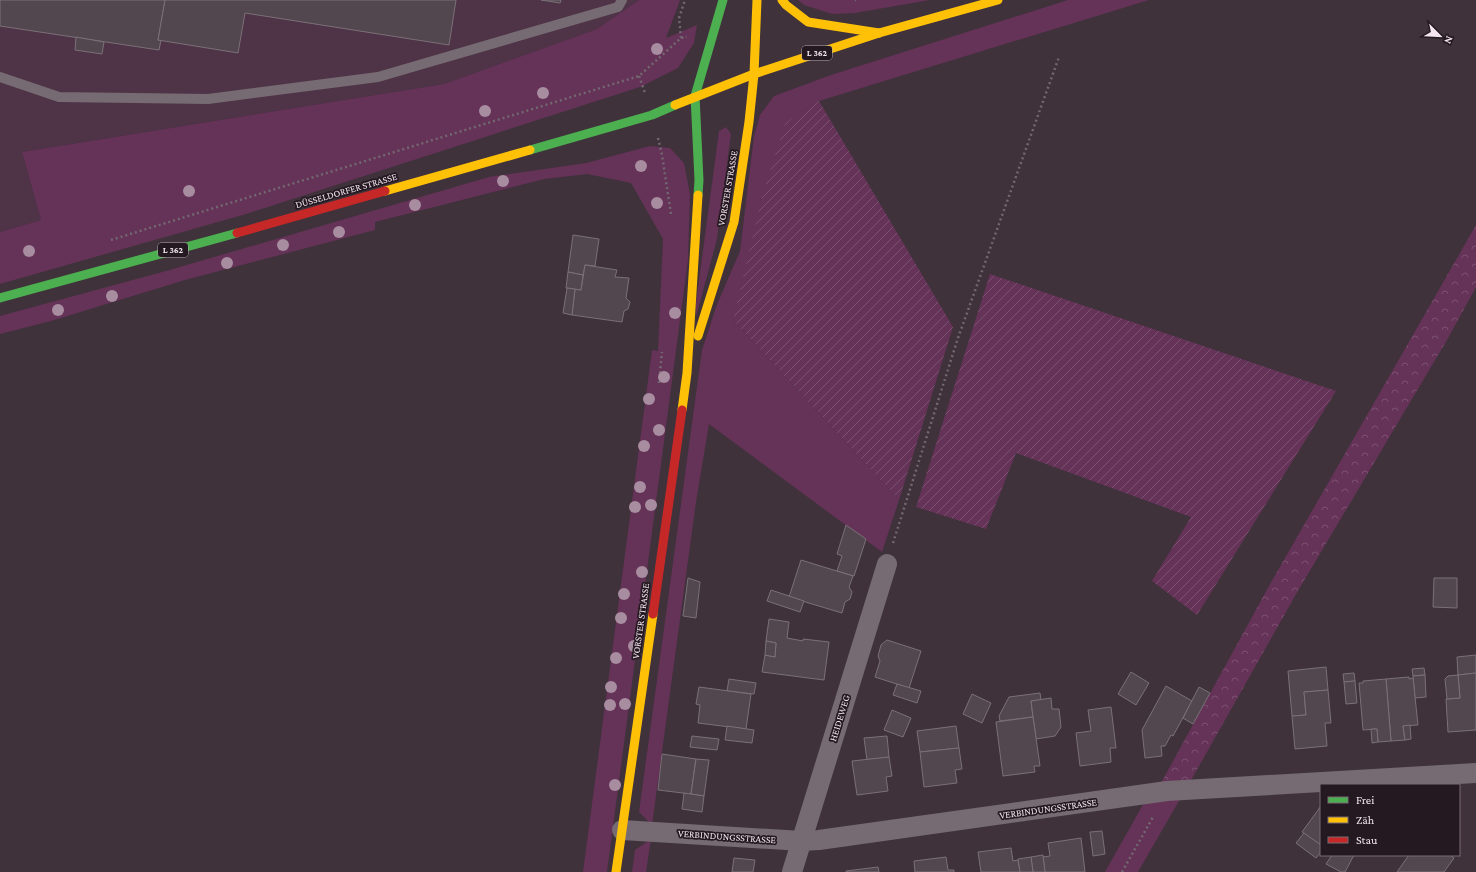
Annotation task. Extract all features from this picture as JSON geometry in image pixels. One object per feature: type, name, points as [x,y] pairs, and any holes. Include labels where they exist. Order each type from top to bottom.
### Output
[{"type":"street","points":[[695,96],[723,0]]},
{"type":"street","name":"VORSTER STRASSE","points":[[687,373],[711,291],[734,222],[749,122],[754,74],[757,0]]},
{"type":"street","name":"L 362","points":[[782,0],[786,5],[808,22],[879,33]]},
{"type":"street","name":"DÜSSELDORFER STRASSE","points":[[0,298],[652,115],[695,96],[754,74],[879,33],[998,0]]},
{"type":"street","name":"VORSTER STRASSE","points":[[616,872],[687,373],[699,180],[695,96]]},
{"type":"street","name":"HEIDEWEG","points":[[792,872],[887,564]]},
{"type":"street","name":"VERBINDUNGSSTRASSE","points":[[622,830],[802,841],[819,840],[1167,791],[1476,773]]},
{"type":"lane","points":[[0,77],[58,97],[208,99],[378,77],[618,7],[622,0]]},
{"type":"path","points":[[681,38],[680,18],[685,0]]},
{"type":"path","points":[[887,564],[958,338],[1060,57]]},
{"type":"path","points":[[107,241],[639,76],[652,115],[662,155],[672,221]]},
{"type":"path","points":[[658,390],[662,351]]},
{"type":"path","points":[[1122,872],[1167,791]]},
{"type":"shaded area","points":[[0,0],[639,0],[597,29],[444,84],[22,152],[41,220],[0,232]]},
{"type":"green space","points":[[639,0],[680,0],[666,38],[697,25],[694,43],[678,68],[640,87],[246,214],[0,284],[0,232],[41,220],[22,152],[444,84],[597,29]]},
{"type":"green space","points":[[798,0],[930,0],[855,13],[832,14],[804,5]]},
{"type":"green space","points":[[1068,0],[1149,0],[819,101],[801,111],[733,320],[899,500],[882,552],[709,424],[696,502],[652,825],[639,812],[702,350],[716,307],[740,251],[754,136],[760,115],[774,96],[831,75]]},
{"type":"green space","points":[[819,101],[953,327],[899,500],[733,320],[763,193],[785,124],[801,111]]},
{"type":"green space","points":[[726,127],[731,134],[717,239],[696,317],[696,303],[719,131]]},
{"type":"green space","points":[[650,146],[670,148],[684,163],[690,194],[688,260],[607,872],[583,872],[652,350],[658,351],[663,239],[631,183],[587,174],[544,179],[375,222],[375,230],[185,280],[51,321],[0,334],[0,316],[166,271],[489,177],[586,163]]},
{"type":"green space","points":[[1476,225],[1476,287],[1447,340],[1299,589],[1190,782],[1161,783],[1269,586]]},
{"type":"green space","points":[[990,274],[1336,391],[1197,615],[1152,581],[1191,517],[1016,453],[986,529],[916,507]]},
{"type":"green space","points":[[1180,799],[1138,872],[1105,872],[1145,801]]},
{"type":"green space","points":[[651,839],[646,872],[632,872],[635,850]]},
{"type":"building","points":[[0,0],[165,0],[158,40],[161,40],[159,50],[0,26]]},
{"type":"building","points":[[165,0],[456,0],[449,45],[245,13],[238,53],[158,40]]},
{"type":"building","points":[[541,0],[561,0],[560,3]]},
{"type":"building","points":[[76,37],[104,42],[102,54],[75,50]]},
{"type":"building","points":[[573,235],[599,239],[595,266],[585,265],[583,275],[568,272]]},
{"type":"building","points":[[585,265],[617,270],[615,277],[629,278],[626,298],[630,302],[628,309],[624,311],[622,322],[572,315],[575,289],[581,290]]},
{"type":"building","points":[[568,272],[583,275],[581,290],[566,288]]},
{"type":"building","points":[[567,288],[575,289],[572,315],[563,313]]},
{"type":"building","points":[[846,525],[866,539],[854,576],[837,571],[842,556],[837,554]]},
{"type":"building","points":[[801,560],[853,576],[849,587],[852,592],[850,599],[845,602],[842,613],[789,597]]},
{"type":"building","points":[[688,578],[700,582],[696,618],[683,616]]},
{"type":"building","points":[[1434,578],[1457,578],[1457,608],[1433,607]]},
{"type":"building","points":[[771,590],[804,601],[800,612],[767,601]]},
{"type":"building","points":[[769,619],[789,622],[787,638],[803,641],[803,639],[829,642],[824,680],[762,672],[765,655],[775,657],[776,643],[766,641]]},
{"type":"building","points":[[887,640],[921,651],[909,688],[875,677],[880,661],[878,656],[881,645]]},
{"type":"building","points":[[766,641],[776,643],[775,657],[765,655]]},
{"type":"building","points":[[1476,655],[1476,673],[1458,675],[1457,657]]},
{"type":"building","points":[[1326,667],[1328,690],[1304,692],[1306,715],[1292,716],[1288,671]]},
{"type":"building","points":[[1424,668],[1425,675],[1413,676],[1412,669]]},
{"type":"building","points":[[1131,672],[1149,683],[1136,705],[1118,694]]},
{"type":"building","points":[[1354,673],[1355,681],[1344,682],[1343,674]]},
{"type":"building","points":[[1476,673],[1476,730],[1448,732],[1446,699],[1460,698],[1458,675]]},
{"type":"building","points":[[1425,675],[1426,697],[1415,698],[1413,676]]},
{"type":"building","points":[[1458,675],[1460,698],[1447,699],[1445,679],[1448,676]]},
{"type":"building","points":[[1409,677],[1409,679],[1413,678],[1418,725],[1403,726],[1405,740],[1391,741],[1386,679]]},
{"type":"building","points":[[729,679],[756,683],[754,694],[727,691]]},
{"type":"building","points":[[1386,679],[1391,741],[1378,742],[1377,729],[1363,730],[1359,683],[1363,683],[1363,681]]},
{"type":"building","points":[[1355,681],[1357,703],[1346,704],[1344,682]]},
{"type":"building","points":[[897,684],[921,691],[917,703],[893,695]]},
{"type":"building","points":[[1166,686],[1192,701],[1173,736],[1171,735],[1165,746],[1161,746],[1162,756],[1145,758],[1142,730]]},
{"type":"building","points":[[699,687],[751,694],[746,729],[698,723],[700,705],[696,704]]},
{"type":"building","points":[[1199,687],[1210,693],[1193,724],[1183,718]]},
{"type":"building","points":[[1328,690],[1331,723],[1325,723],[1327,746],[1295,749],[1292,716],[1306,715],[1304,692]]},
{"type":"building","points":[[1040,693],[1041,700],[1031,701],[1033,717],[1000,721],[999,716],[1009,697]]},
{"type":"building","points":[[972,694],[991,703],[982,723],[963,714]]},
{"type":"building","points":[[1051,698],[1052,709],[1059,709],[1061,727],[1055,736],[1036,739],[1031,701]]},
{"type":"building","points":[[1111,707],[1116,748],[1110,748],[1111,762],[1080,766],[1076,733],[1091,731],[1088,710]]},
{"type":"building","points":[[892,710],[911,718],[903,737],[884,730]]},
{"type":"building","points":[[1033,717],[1040,766],[1034,766],[1035,772],[1003,776],[996,722]]},
{"type":"building","points":[[1410,725],[1411,739],[1405,740],[1403,726]]},
{"type":"building","points":[[727,726],[754,730],[752,743],[725,740]]},
{"type":"building","points":[[956,726],[959,748],[920,752],[917,731]]},
{"type":"building","points":[[1371,729],[1377,729],[1378,742],[1372,743]]},
{"type":"building","points":[[692,736],[719,739],[717,750],[690,747]]},
{"type":"building","points":[[887,736],[889,757],[867,760],[864,738]]},
{"type":"building","points":[[959,748],[962,769],[955,770],[957,783],[924,787],[920,752]]},
{"type":"building","points":[[662,754],[696,759],[691,794],[658,790]]},
{"type":"building","points":[[889,757],[892,776],[886,777],[888,791],[857,795],[852,761]]},
{"type":"building","points":[[696,759],[709,760],[704,796],[691,794]]},
{"type":"building","points":[[684,793],[704,796],[702,812],[682,809]]},
{"type":"building","points":[[1320,807],[1320,844],[1302,832]]},
{"type":"building","points":[[1102,831],[1105,854],[1093,856],[1090,832]]},
{"type":"building","points":[[1304,833],[1320,844],[1320,853],[1316,858],[1296,843]]},
{"type":"building","points":[[1081,838],[1085,872],[1045,872],[1043,857],[1050,856],[1048,843]]},
{"type":"building","points":[[1011,848],[1013,861],[1018,860],[1020,872],[981,872],[978,852]]},
{"type":"building","points":[[1043,855],[1045,872],[1033,872],[1031,857]]},
{"type":"building","points":[[1331,856],[1353,856],[1345,872],[1341,872],[1326,864]]},
{"type":"building","points":[[1408,856],[1451,856],[1454,858],[1444,872],[1397,872]]},
{"type":"building","points":[[946,857],[948,870],[954,870],[954,872],[915,872],[914,861]]},
{"type":"building","points":[[1031,857],[1033,872],[1020,872],[1018,859]]},
{"type":"building","points":[[734,858],[755,860],[753,872],[732,872]]},
{"type":"building","points":[[878,867],[879,872],[846,872],[846,871]]},
{"type":"traffic: fast","points":[[698,195],[699,180],[695,96],[723,0]]},
{"type":"traffic: fast","points":[[530,150],[652,115],[675,105]]},
{"type":"traffic: fast","points":[[0,298],[237,233]]},
{"type":"traffic: slow","points":[[698,336],[734,222],[749,122],[754,74],[757,0]]},
{"type":"traffic: slow","points":[[782,0],[786,5],[808,22],[879,33]]},
{"type":"traffic: slow","points":[[675,105],[754,74],[879,33],[998,0]]},
{"type":"traffic: slow","points":[[385,191],[530,150]]},
{"type":"traffic: slow","points":[[682,410],[687,373],[698,195]]},
{"type":"traffic: slow","points":[[616,872],[653,614]]},
{"type":"traffic: jam","points":[[237,233],[385,191]]},
{"type":"traffic: jam","points":[[653,614],[682,410]]}]
